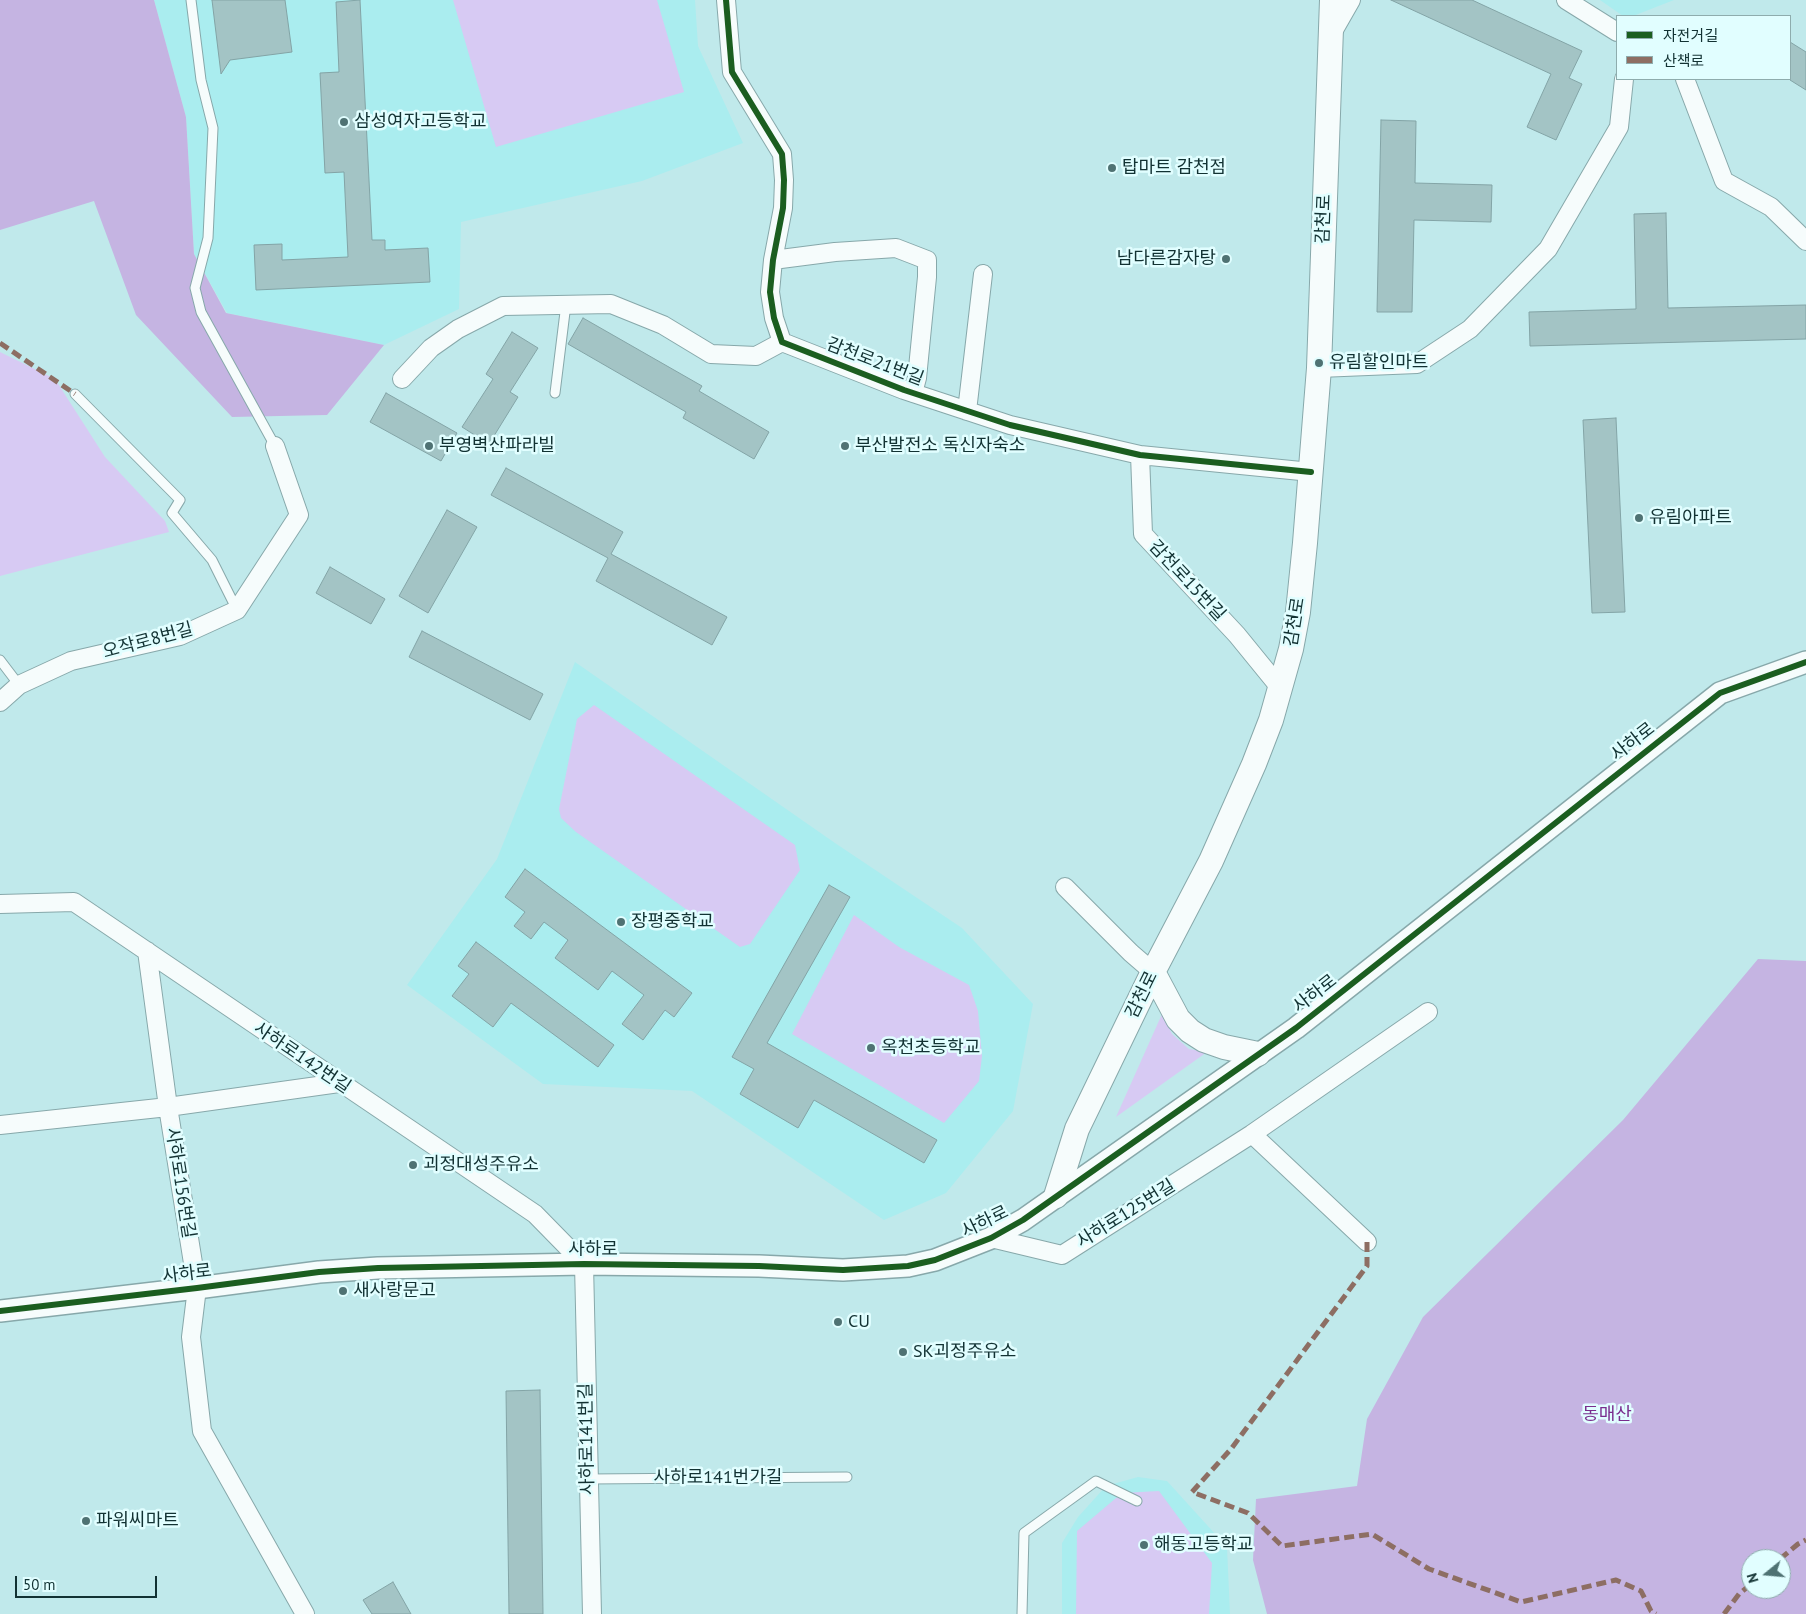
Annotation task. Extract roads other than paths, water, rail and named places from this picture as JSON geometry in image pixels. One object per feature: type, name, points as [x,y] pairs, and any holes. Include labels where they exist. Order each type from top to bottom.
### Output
[{"type":"main road","name":"감천로","points":[[1056,1196],[1077,1129],[1153,972],[1211,861],[1257,756],[1272,720],[1291,649],[1298,612],[1311,472],[1318,368],[1332,0]]},
{"type":"main road","points":[[1153,972],[1178,1019],[1190,1031],[1204,1040],[1224,1047],[1258,1054]]},
{"type":"street","points":[[402,379],[431,348],[458,329],[503,306],[611,304],[663,325],[711,354],[756,356],[782,342],[774,318],[770,292],[773,260],[783,208],[782,154],[732,72],[726,0]]},
{"type":"street","points":[[1330,38],[1351,0]]},
{"type":"street","points":[[1566,0],[1616,31]]},
{"type":"street","points":[[1318,368],[1417,364],[1470,329],[1548,249],[1618,127],[1624,80]]},
{"type":"street","points":[[1685,80],[1724,181],[1771,207],[1806,241]]},
{"type":"street","points":[[773,260],[835,252],[896,248],[927,260],[917,378],[913,393]]},
{"type":"street","points":[[967,411],[983,274]]},
{"type":"street","name":"감천로21번길","points":[[782,342],[913,393],[1010,425],[1140,455],[1311,472]]},
{"type":"street","points":[[238,610],[299,515],[275,446]]},
{"type":"street","name":"감천로15번길","points":[[1140,455],[1143,534],[1237,635],[1281,689]]},
{"type":"street","name":"오작로8번길","points":[[0,702],[19,685],[71,661],[180,636],[238,610]]},
{"type":"street","name":"사하로","points":[[0,1311],[319,1272],[378,1268],[584,1264],[759,1266],[843,1270],[882,1269],[935,1260],[991,1238],[1023,1220],[1296,1028],[1720,693],[1806,662]]},
{"type":"street","points":[[1065,887],[1131,953],[1153,972]]},
{"type":"street","name":"사하로142번길","points":[[0,904],[74,902],[339,1083],[536,1214],[584,1264]]},
{"type":"street","name":"사하로156번길","points":[[147,951],[168,1107],[197,1288],[191,1337],[202,1431],[305,1614]]},
{"type":"street","name":"사하로125번길","points":[[991,1238],[1062,1255],[1252,1134],[1428,1012]]},
{"type":"street","points":[[168,1107],[339,1083]]},
{"type":"street","name":"사하로156번길","points":[[0,1125],[168,1107]]},
{"type":"street","points":[[1252,1134],[1367,1242]]},
{"type":"street","name":"사하로141번길","points":[[584,1264],[592,1614]]},
{"type":"lane","points":[[190,0],[201,80],[213,128],[208,238],[195,288],[201,312],[275,446]]},
{"type":"lane","points":[[555,393],[566,304]]},
{"type":"lane","points":[[76,394],[180,500],[172,513],[212,560],[238,610]]},
{"type":"lane","points":[[0,660],[19,685]]},
{"type":"lane","name":"사하로141번가길","points":[[588,1479],[847,1477]]},
{"type":"lane","points":[[1022,1614],[1024,1533],[1096,1482],[1137,1501]]},
{"type":"place","name":"삼성여자고등학교","points":[[344,122]]},
{"type":"place","name":"탑마트 감천점","points":[[1112,168]]},
{"type":"place","name":"남다른감자탕","points":[[1226,259]]},
{"type":"place","name":"유림할인마트","points":[[1319,363]]},
{"type":"place","name":"부영벽산파라빌","points":[[429,446]]},
{"type":"place","name":"부산발전소 독신자숙소","points":[[845,446]]},
{"type":"place","name":"유림아파트","points":[[1639,518]]},
{"type":"place","name":"장평중학교","points":[[621,922]]},
{"type":"place","name":"옥천초등학교","points":[[871,1048]]},
{"type":"place","name":"괴정대성주유소","points":[[413,1165]]},
{"type":"place","name":"새사랑문고","points":[[343,1291]]},
{"type":"place","name":"CU","points":[[838,1322]]},
{"type":"place","name":"SK괴정주유소","points":[[903,1352]]},
{"type":"place","name":"파워씨마트","points":[[86,1521]]},
{"type":"place","name":"해동고등학교","points":[[1144,1545]]},
{"type":"park label","name":"동매산","points":[[1607,1415]]}]
